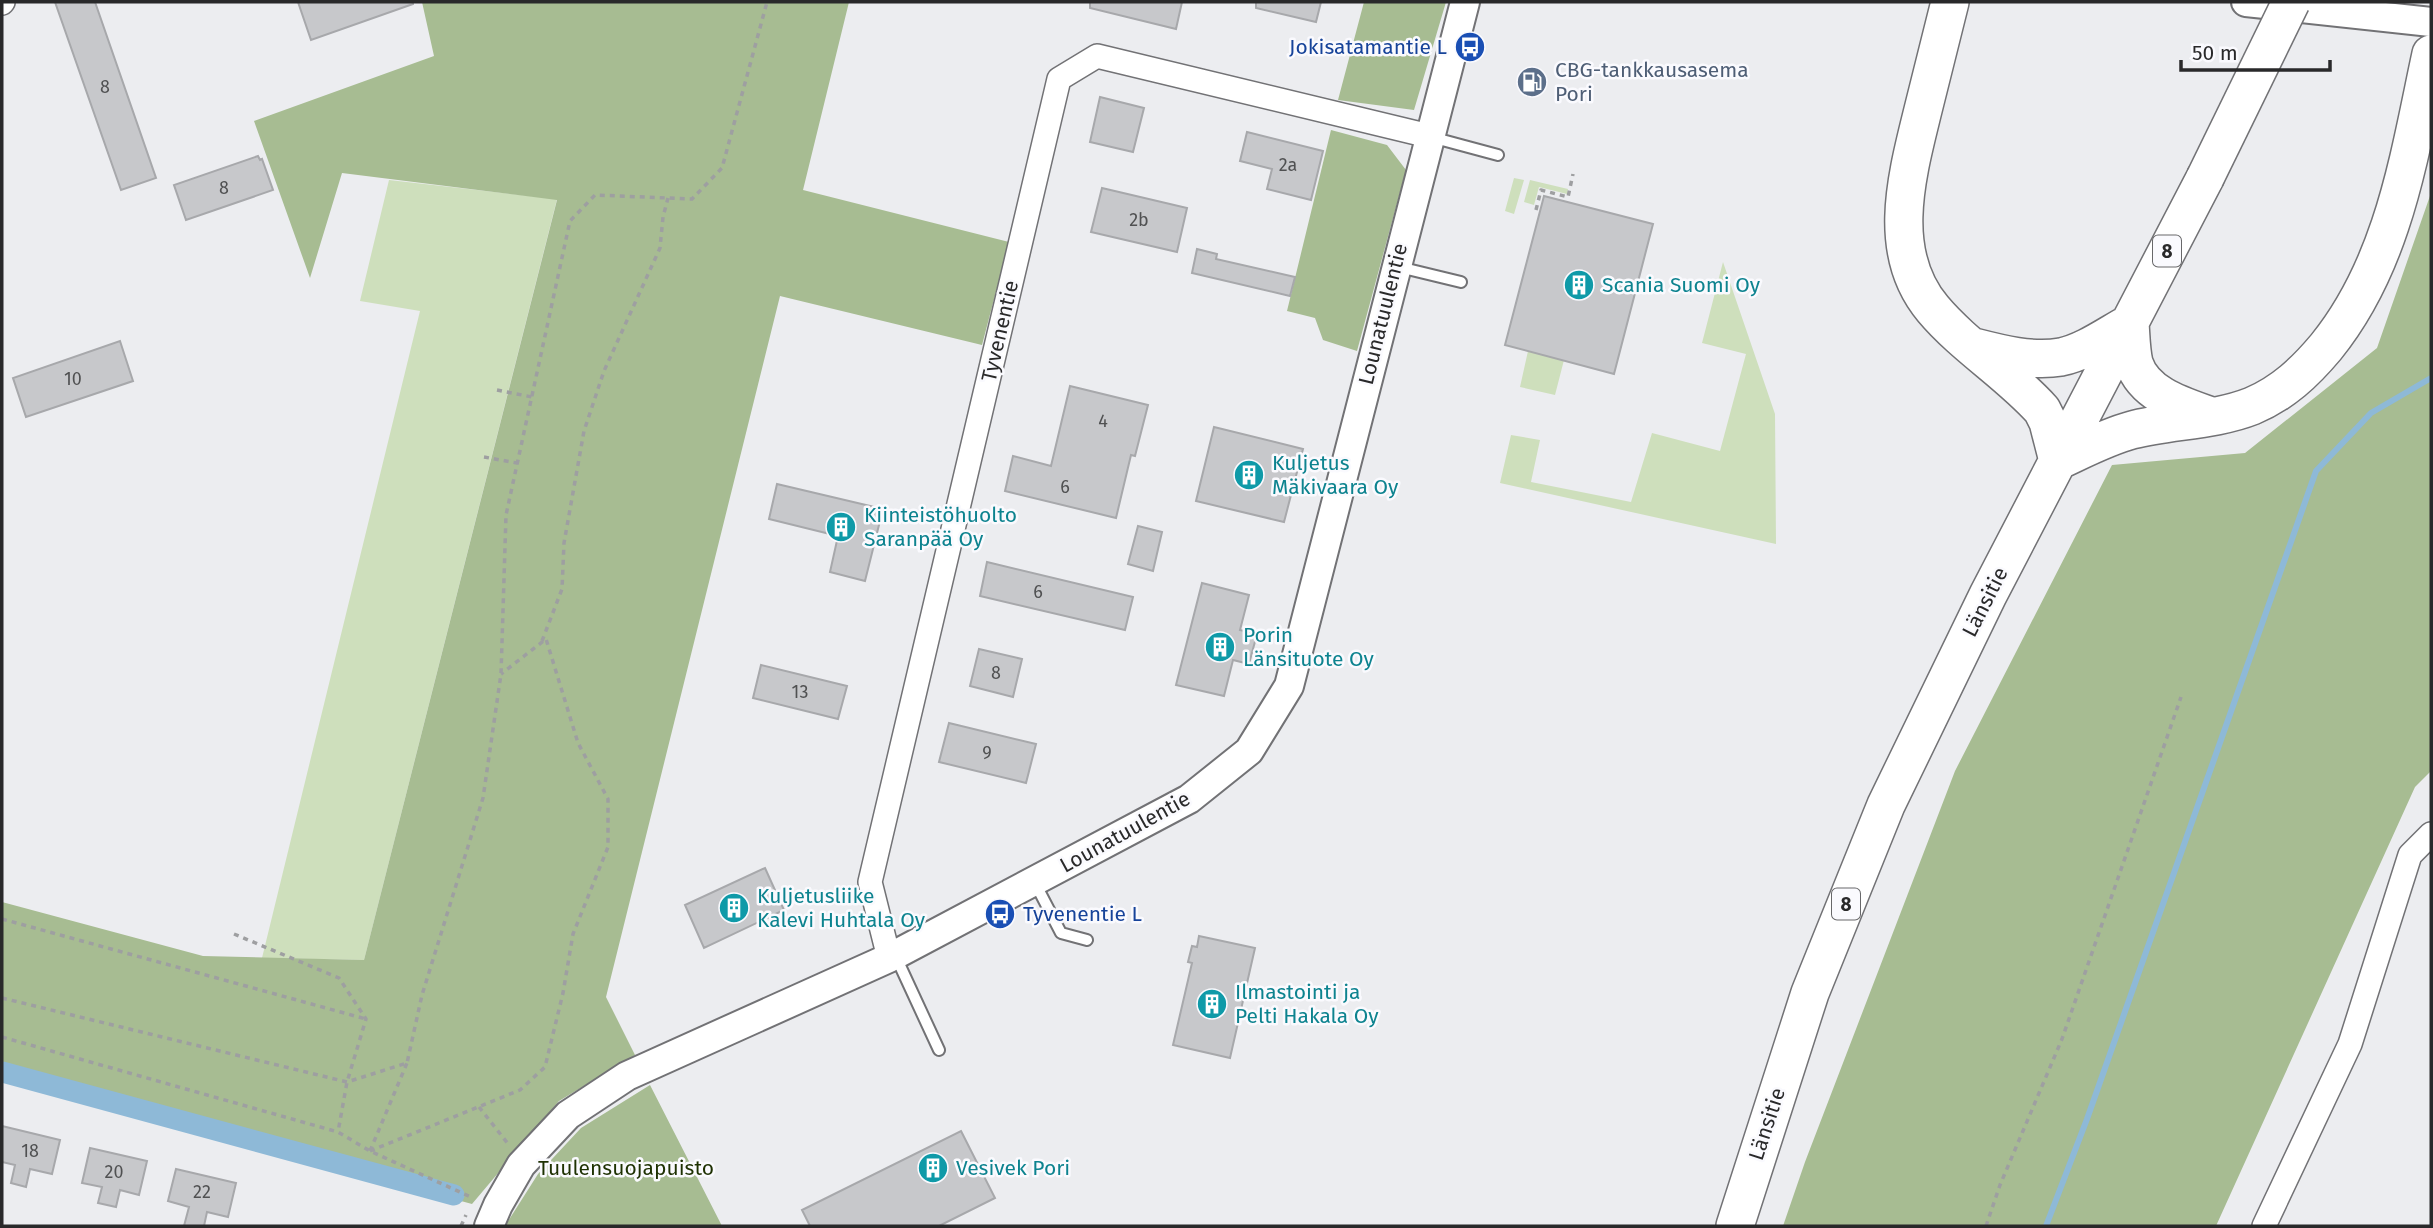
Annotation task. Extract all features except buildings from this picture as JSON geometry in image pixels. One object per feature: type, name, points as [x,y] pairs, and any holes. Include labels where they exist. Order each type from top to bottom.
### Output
[{"type":"highway","points":[[1950,2],[1911,160],[1903,214],[1904,235],[1912,274],[1921,292],[1949,326],[2042,410],[2048,422],[2058,461],[2132,430],[2255,405],[2289,386],[2318,356],[2352,310],[2381,254],[2400,197],[2431,54]]},
{"type":"highway","name":"Länsitie","points":[[1735,1226],[1810,993],[1886,805],[1943,685],[2205,178],[2291,2]]},
{"type":"highway","points":[[1974,347],[2009,356],[2060,357],[2130,323],[2134,361],[2146,382],[2169,399],[2211,416]]},
{"type":"street","name":"Lounatuulentie","points":[[489,1226],[498,1205],[529,1157],[568,1115],[627,1076],[892,956],[1189,799],[1249,751],[1289,686],[1465,2]]},
{"type":"street","points":[[2246,2],[2431,22]]},
{"type":"street","name":"Tyvenentie","points":[[892,956],[870,882],[1059,79],[1097,56],[1429,136]]},
{"type":"street","points":[[2264,1226],[2350,1044],[2410,855],[2431,834]]},
{"type":"lane","points":[[1429,136],[1498,155]]},
{"type":"lane","points":[[1395,266],[1461,282]]},
{"type":"lane","points":[[1034,881],[1061,933],[1087,940]]},
{"type":"lane","points":[[892,956],[939,1050]]},
{"type":"path","points":[[370,1150],[407,1063],[422,995],[483,798],[501,674],[506,515],[570,221],[595,195],[692,199],[722,168],[766,2]]},
{"type":"path","points":[[1536,210],[1541,190],[1568,197],[1573,174]]},
{"type":"path","points":[[541,643],[562,589],[564,543],[583,431],[604,371],[660,248],[668,198]]},
{"type":"path","points":[[497,390],[532,397]]},
{"type":"path","points":[[484,457],[517,463]]},
{"type":"path","points":[[370,1150],[520,1090],[545,1067],[563,993],[573,934],[608,847],[608,799],[578,743],[546,639],[501,674]]},
{"type":"path","points":[[1986,1226],[2000,1185],[2062,1039],[2181,696]]},
{"type":"path","points":[[2,919],[366,1019]]},
{"type":"path","points":[[234,934],[339,978],[366,1019]]},
{"type":"path","points":[[2,998],[347,1082],[407,1063]]},
{"type":"path","points":[[338,1132],[347,1082],[366,1019]]},
{"type":"path","points":[[2,1037],[338,1132],[370,1150],[473,1198]]},
{"type":"path","points":[[479,1107],[507,1143],[529,1157]]},
{"type":"green space","points":[[422,2],[849,2],[803,190],[1009,242],[982,345],[780,296],[606,997],[635,1055],[559,1101],[472,1204],[2,1076],[2,902],[203,956],[364,960],[557,200],[342,173],[310,278],[254,121],[434,56]]},
{"type":"green space","points":[[1364,2],[1446,2],[1414,110],[1338,100]]},
{"type":"green space","points":[[1331,130],[1387,145],[1406,170],[1357,351],[1323,340],[1315,318],[1287,311]]},
{"type":"green space","points":[[1514,178],[1524,180],[1514,214],[1505,211]]},
{"type":"green space","points":[[389,180],[557,199],[364,960],[262,958],[420,311],[360,301]]},
{"type":"green space","points":[[1530,180],[1568,189],[1567,194],[1539,187],[1534,205],[1524,202]]},
{"type":"green space","points":[[2431,193],[2431,771],[2415,787],[2216,1226],[1783,1226],[1955,771],[2112,465],[2245,453],[2377,348]]},
{"type":"green space","points":[[1723,262],[1775,414],[1776,544],[1500,483],[1511,435],[1540,440],[1531,482],[1631,502],[1652,433],[1720,451],[1746,354],[1702,343]]},
{"type":"green space","points":[[1528,351],[1564,360],[1555,395],[1520,387]]},
{"type":"green space","name":"Tuulensuojapuisto","points":[[650,1085],[722,1226],[505,1226],[538,1174],[581,1128]]},
{"type":"waterway","points":[[2046,1226],[2087,1119],[2316,471],[2371,413],[2431,378]]},
{"type":"waterway","points":[[2,1072],[454,1195]]},
{"type":"place","name":"Jokisatamantie L","points":[[1470,47]]},
{"type":"place","name":"CBG-tankkausasema Pori","points":[[1532,82]]},
{"type":"place","name":"Scania Suomi Oy","points":[[1579,285]]},
{"type":"place","name":"Kuljetus Mäkivaara Oy","points":[[1249,475]]},
{"type":"place","name":"Kiinteistöhuolto Saranpää Oy","points":[[841,527]]},
{"type":"place","name":"Porin Länsituote Oy","points":[[1220,647]]},
{"type":"place","name":"Kuljetusliike Kalevi Huhtala Oy","points":[[734,908]]},
{"type":"place","name":"Tyvenentie L","points":[[1000,914]]},
{"type":"place","name":"Ilmastointi ja Pelti Hakala Oy","points":[[1212,1004]]},
{"type":"place","name":"Vesivek Pori","points":[[933,1168]]}]
